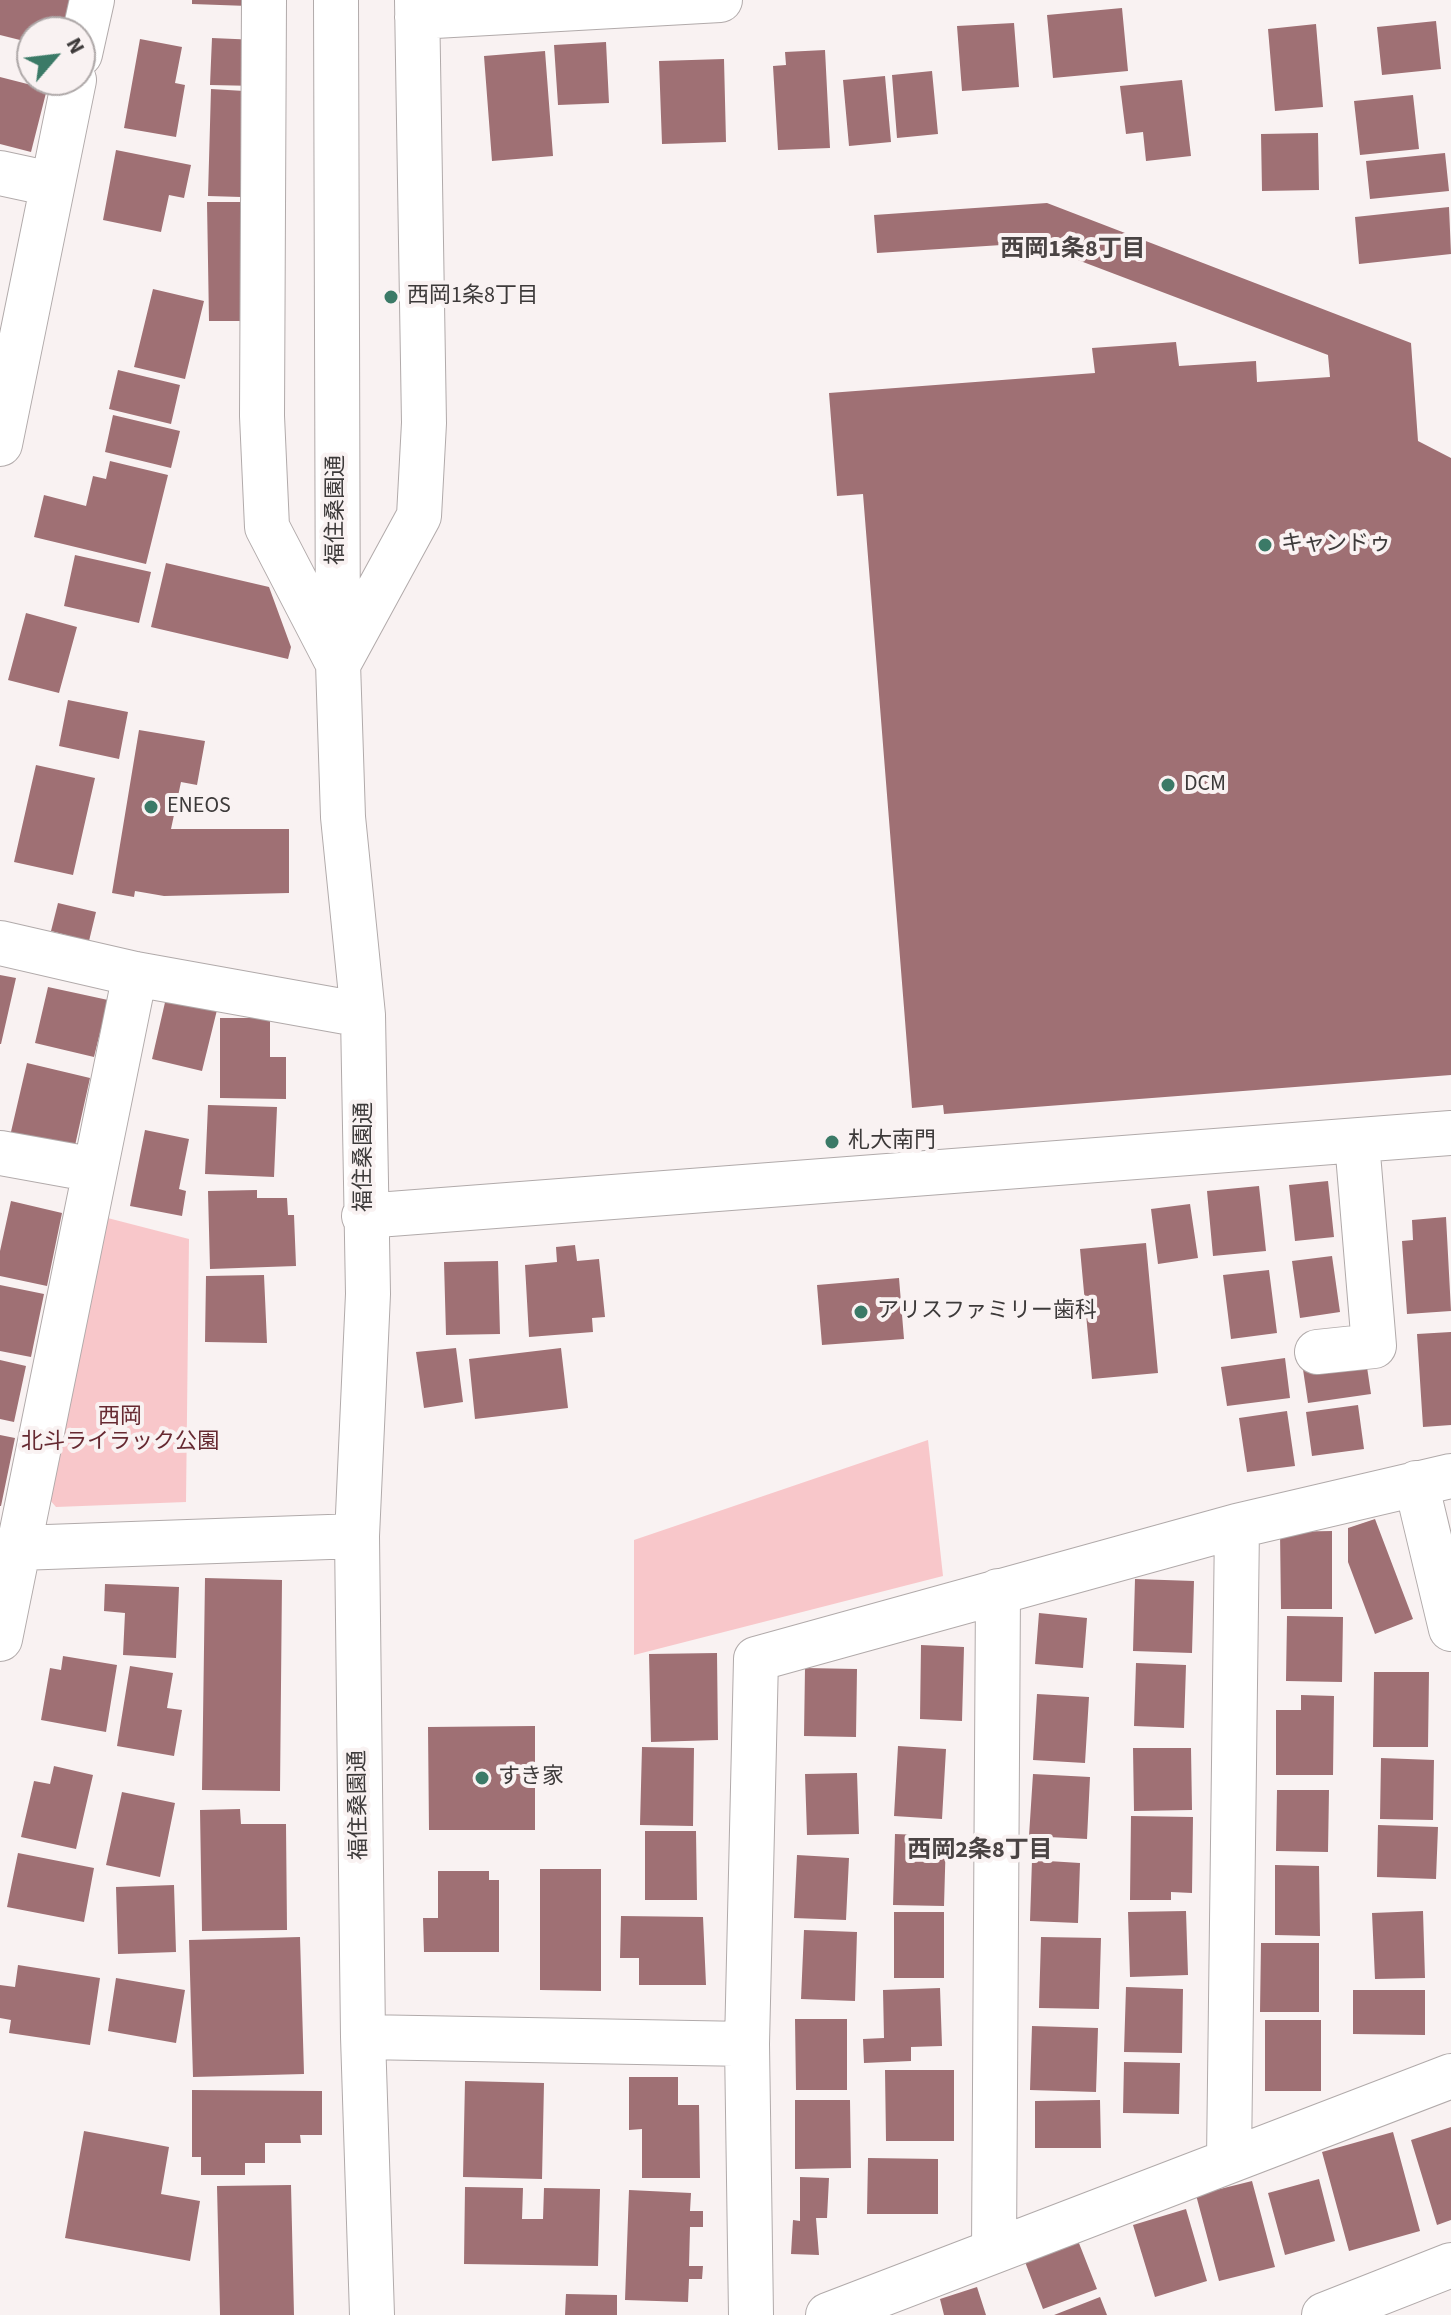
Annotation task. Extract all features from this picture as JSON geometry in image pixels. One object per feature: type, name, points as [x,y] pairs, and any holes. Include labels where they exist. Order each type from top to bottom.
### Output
[{"type":"street","points":[[264,0],[262,416],[267,527],[338,663]]},
{"type":"street","name":"福住桑園通","points":[[336,0],[338,663],[343,817],[363,1015],[364,1216],[368,1294],[357,1536],[363,2037],[372,2315]]},
{"type":"street","points":[[338,663],[419,516],[424,423],[417,8],[720,0]]},
{"type":"street","points":[[0,444],[70,96]]},
{"type":"street","points":[[0,173],[51,184]]},
{"type":"street","points":[[0,943],[135,974],[363,1015]]},
{"type":"street","points":[[0,1639],[135,974]]},
{"type":"street","points":[[364,1216],[1451,1133]]},
{"type":"street","points":[[1317,1352],[1374,1346],[1357,1142]]},
{"type":"street","points":[[0,1153],[95,1170]]},
{"type":"street","points":[[751,2315],[747,2044],[756,1659],[1237,1526],[1434,1479],[1451,1629]]},
{"type":"street","points":[[1229,2159],[1237,1526]]},
{"type":"street","points":[[19,1548],[357,1536]]},
{"type":"street","points":[[994,2250],[998,1591]]},
{"type":"street","points":[[363,2037],[747,2044]]},
{"type":"street","points":[[828,2315],[1451,2076]]},
{"type":"street","points":[[1324,2315],[1451,2265]]},
{"type":"green space","name":"西岡 北斗ライラック公園","points":[[96,1215],[189,1239],[186,1502],[56,1507],[40,1489]]},
{"type":"green space","points":[[928,1440],[943,1576],[634,1655],[634,1540]]},
{"type":"building","points":[[0,0],[72,0],[68,16],[16,16],[16,39],[0,35]]},
{"type":"building","points":[[192,0],[248,0],[248,6],[192,4]]},
{"type":"building","points":[[1122,8],[1128,71],[1053,78],[1047,15]]},
{"type":"building","points":[[1436,21],[1441,69],[1382,75],[1377,27]]},
{"type":"building","points":[[1014,23],[1019,87],[962,91],[957,26]]},
{"type":"building","points":[[1316,24],[1323,107],[1275,111],[1268,29]]},
{"type":"building","points":[[212,38],[258,40],[257,86],[210,85]]},
{"type":"building","points":[[140,39],[182,47],[175,83],[185,85],[176,137],[124,128]]},
{"type":"building","points":[[606,42],[609,103],[558,105],[554,45]]},
{"type":"building","points":[[825,50],[830,148],[778,150],[773,66],[786,65],[785,52]]},
{"type":"building","points":[[545,51],[553,156],[492,161],[484,56]]},
{"type":"building","points":[[724,59],[726,142],[662,144],[659,61]]},
{"type":"building","points":[[932,71],[938,134],[897,138],[892,75]]},
{"type":"building","points":[[885,76],[891,142],[849,146],[843,80]]},
{"type":"building","points":[[0,77],[16,81],[16,96],[45,96],[31,152],[0,144]]},
{"type":"building","points":[[1182,80],[1191,156],[1146,161],[1143,132],[1126,134],[1120,86]]},
{"type":"building","points":[[211,89],[244,91],[241,197],[208,196]]},
{"type":"building","points":[[1413,95],[1419,149],[1360,155],[1354,101]]},
{"type":"building","points":[[1318,133],[1319,190],[1262,191],[1261,134]]},
{"type":"building","points":[[116,150],[191,165],[184,198],[169,195],[161,232],[103,220]]},
{"type":"building","points":[[1445,153],[1449,191],[1370,199],[1366,161]]},
{"type":"building","points":[[207,202],[243,202],[244,321],[209,321]]},
{"type":"building","name":"DCM","points":[[1047,203],[1411,343],[1418,441],[1451,458],[1451,1075],[944,1114],[943,1105],[912,1108],[863,494],[837,496],[829,393],[1095,373],[1092,348],[1176,342],[1179,366],[1256,361],[1257,382],[1330,377],[1328,355],[1033,243],[877,253],[874,215]]},
{"type":"building","points":[[1449,207],[1451,254],[1359,264],[1355,217]]},
{"type":"building","points":[[153,289],[204,301],[185,379],[134,367]]},
{"type":"building","points":[[118,370],[180,385],[171,424],[109,409]]},
{"type":"building","points":[[113,415],[180,431],[171,468],[105,452]]},
{"type":"building","points":[[110,461],[168,475],[146,564],[34,537],[44,495],[86,506],[93,476],[106,479]]},
{"type":"building","points":[[75,555],[151,572],[139,623],[64,606]]},
{"type":"building","points":[[166,563],[269,587],[291,647],[288,659],[151,627]]},
{"type":"building","points":[[26,613],[77,627],[59,693],[8,680]]},
{"type":"building","points":[[68,700],[128,712],[119,759],[59,746]]},
{"type":"building","name":"ENEOS","points":[[139,730],[205,741],[197,785],[181,782],[171,829],[289,829],[289,893],[164,896],[135,891],[134,897],[112,893]]},
{"type":"building","points":[[36,765],[95,778],[73,875],[14,862]]},
{"type":"building","points":[[58,903],[96,912],[89,941],[51,931]]},
{"type":"building","points":[[0,975],[16,978],[1,1044],[0,1044]]},
{"type":"building","points":[[48,987],[108,1000],[94,1057],[35,1043]]},
{"type":"building","points":[[166,998],[217,1010],[202,1071],[152,1059]]},
{"type":"building","points":[[220,1018],[270,1018],[270,1057],[286,1057],[286,1099],[220,1098]]},
{"type":"building","points":[[27,1063],[90,1078],[74,1150],[10,1136]]},
{"type":"building","points":[[208,1105],[277,1107],[274,1177],[205,1174]]},
{"type":"building","points":[[145,1130],[189,1139],[179,1189],[186,1191],[182,1216],[130,1206]]},
{"type":"building","points":[[1328,1181],[1334,1237],[1295,1241],[1289,1185]]},
{"type":"building","points":[[1259,1186],[1266,1251],[1213,1256],[1207,1191]]},
{"type":"building","points":[[257,1190],[257,1198],[287,1198],[288,1215],[294,1215],[296,1266],[210,1269],[208,1191]]},
{"type":"building","points":[[11,1201],[62,1213],[47,1286],[0,1276],[0,1251]]},
{"type":"building","points":[[1190,1204],[1198,1258],[1158,1264],[1151,1209]]},
{"type":"building","points":[[1446,1217],[1451,1311],[1407,1314],[1402,1241],[1413,1240],[1412,1220]]},
{"type":"building","points":[[1146,1243],[1158,1373],[1092,1379],[1080,1249]]},
{"type":"building","points":[[575,1245],[577,1261],[599,1259],[605,1317],[592,1318],[593,1332],[529,1337],[525,1265],[557,1262],[556,1247]]},
{"type":"building","points":[[1332,1256],[1340,1312],[1300,1318],[1292,1261]]},
{"type":"building","points":[[498,1261],[500,1334],[446,1335],[444,1262]]},
{"type":"building","points":[[1269,1270],[1277,1333],[1231,1339],[1223,1275]]},
{"type":"building","points":[[264,1275],[267,1343],[205,1342],[206,1276]]},
{"type":"building","name":"アリスファミリー歯科","points":[[899,1278],[904,1339],[822,1345],[817,1285]]},
{"type":"building","points":[[0,1285],[44,1294],[31,1357],[0,1351]]},
{"type":"building","points":[[1451,1332],[1451,1425],[1423,1427],[1417,1334]]},
{"type":"building","points":[[1364,1347],[1371,1394],[1308,1403],[1301,1356]]},
{"type":"building","points":[[456,1348],[463,1402],[424,1408],[416,1352]]},
{"type":"building","points":[[561,1348],[568,1408],[475,1419],[469,1359]]},
{"type":"building","points":[[1285,1358],[1290,1398],[1227,1406],[1221,1367]]},
{"type":"building","points":[[0,1360],[26,1366],[14,1422],[0,1419]]},
{"type":"building","points":[[1358,1405],[1364,1449],[1312,1456],[1306,1412]]},
{"type":"building","points":[[1287,1411],[1295,1466],[1247,1472],[1239,1418]]},
{"type":"building","points":[[0,1435],[15,1438],[1,1506],[0,1506]]},
{"type":"building","points":[[1375,1519],[1413,1619],[1375,1634],[1348,1562],[1348,1528]]},
{"type":"building","points":[[1332,1531],[1332,1609],[1281,1609],[1280,1532]]},
{"type":"building","points":[[205,1578],[282,1580],[280,1791],[202,1790]]},
{"type":"building","points":[[1135,1579],[1194,1581],[1192,1653],[1133,1651]]},
{"type":"building","points":[[105,1584],[179,1587],[176,1658],[123,1655],[125,1613],[104,1611]]},
{"type":"building","points":[[1039,1613],[1087,1618],[1083,1668],[1035,1664]]},
{"type":"building","points":[[1287,1616],[1343,1617],[1342,1682],[1286,1681]]},
{"type":"building","points":[[921,1645],[964,1647],[962,1721],[920,1719]]},
{"type":"building","points":[[717,1653],[718,1740],[651,1742],[649,1654]]},
{"type":"building","points":[[63,1656],[117,1665],[106,1732],[41,1720],[50,1668],[61,1670]]},
{"type":"building","points":[[1136,1663],[1186,1665],[1184,1728],[1134,1726]]},
{"type":"building","points":[[130,1666],[173,1673],[167,1708],[182,1710],[174,1756],[117,1746]]},
{"type":"building","points":[[805,1668],[857,1669],[856,1737],[804,1736]]},
{"type":"building","points":[[1374,1672],[1429,1672],[1428,1747],[1373,1747]]},
{"type":"building","points":[[1037,1694],[1089,1697],[1085,1763],[1033,1760]]},
{"type":"building","points":[[1301,1695],[1334,1696],[1333,1775],[1276,1775],[1276,1710],[1301,1710]]},
{"type":"building","name":"すき家","points":[[535,1726],[535,1830],[429,1830],[428,1727]]},
{"type":"building","points":[[898,1746],[946,1749],[942,1819],[894,1816]]},
{"type":"building","points":[[642,1747],[694,1748],[693,1826],[640,1825]]},
{"type":"building","points":[[1133,1748],[1191,1748],[1192,1810],[1134,1811]]},
{"type":"building","points":[[1381,1758],[1434,1760],[1433,1820],[1380,1819]]},
{"type":"building","points":[[54,1766],[93,1775],[76,1849],[21,1837],[34,1781],[50,1784]]},
{"type":"building","points":[[857,1773],[859,1834],[807,1835],[805,1774]]},
{"type":"building","points":[[1033,1774],[1090,1777],[1087,1839],[1029,1836]]},
{"type":"building","points":[[1277,1790],[1329,1790],[1328,1852],[1276,1851]]},
{"type":"building","points":[[122,1792],[175,1803],[160,1877],[106,1865]]},
{"type":"building","points":[[240,1809],[241,1824],[286,1824],[287,1930],[202,1931],[200,1810]]},
{"type":"building","points":[[1131,1816],[1193,1817],[1192,1893],[1171,1892],[1171,1900],[1130,1900]]},
{"type":"building","points":[[1378,1825],[1438,1827],[1436,1879],[1377,1877]]},
{"type":"building","points":[[645,1831],[696,1831],[697,1900],[645,1900]]},
{"type":"building","points":[[895,1834],[946,1836],[944,1906],[893,1905]]},
{"type":"building","points":[[18,1853],[94,1868],[84,1922],[7,1907]]},
{"type":"building","points":[[797,1855],[849,1858],[846,1920],[794,1918]]},
{"type":"building","points":[[1032,1860],[1080,1863],[1078,1923],[1030,1921]]},
{"type":"building","points":[[1275,1865],[1319,1866],[1320,1936],[1275,1935]]},
{"type":"building","points":[[540,1869],[601,1869],[601,1991],[540,1990]]},
{"type":"building","points":[[438,1871],[489,1871],[489,1880],[499,1880],[499,1952],[424,1952],[423,1918],[438,1918]]},
{"type":"building","points":[[174,1885],[176,1952],[118,1954],[116,1887]]},
{"type":"building","points":[[1186,1911],[1188,1975],[1130,1977],[1128,1912]]},
{"type":"building","points":[[1423,1911],[1425,1978],[1375,1979],[1372,1913]]},
{"type":"building","points":[[894,1912],[944,1912],[944,1978],[894,1978]]},
{"type":"building","points":[[621,1916],[703,1917],[706,1985],[639,1985],[639,1958],[620,1958]]},
{"type":"building","points":[[804,1930],[857,1932],[855,2001],[801,1999]]},
{"type":"building","points":[[300,1937],[304,2074],[193,2077],[189,1940]]},
{"type":"building","points":[[1041,1937],[1101,1938],[1099,2009],[1039,2008]]},
{"type":"building","points":[[1261,1943],[1319,1943],[1319,2012],[1260,2012]]},
{"type":"building","points":[[18,1965],[100,1978],[90,2045],[9,2033],[11,2020],[0,2018],[0,1985],[15,1987]]},
{"type":"building","points":[[116,1978],[185,1990],[176,2043],[108,2031]]},
{"type":"building","points":[[1126,1987],[1183,1989],[1182,2053],[1124,2052]]},
{"type":"building","points":[[940,1988],[942,2046],[911,2047],[911,2061],[864,2063],[863,2039],[884,2038],[883,1990]]},
{"type":"building","points":[[1353,1990],[1425,1990],[1425,2035],[1353,2034]]},
{"type":"building","points":[[795,2019],[847,2019],[847,2090],[796,2090]]},
{"type":"building","points":[[1265,2020],[1321,2020],[1321,2091],[1265,2091]]},
{"type":"building","points":[[1032,2026],[1098,2028],[1096,2092],[1030,2090]]},
{"type":"building","points":[[1124,2062],[1180,2063],[1179,2114],[1123,2113]]},
{"type":"building","points":[[885,2070],[954,2070],[954,2141],[886,2141]]},
{"type":"building","points":[[629,2077],[678,2077],[678,2105],[699,2105],[700,2178],[642,2178],[642,2129],[629,2130]]},
{"type":"building","points":[[465,2081],[544,2083],[542,2179],[463,2177]]},
{"type":"building","points":[[192,2090],[322,2091],[322,2135],[300,2135],[301,2143],[265,2143],[265,2163],[245,2163],[245,2175],[201,2175],[201,2157],[192,2157]]},
{"type":"building","points":[[795,2100],[850,2100],[851,2168],[795,2169]]},
{"type":"building","points":[[1100,2100],[1101,2148],[1035,2148],[1035,2101]]},
{"type":"building","points":[[1451,2127],[1451,2220],[1437,2225],[1411,2140]]},
{"type":"building","points":[[84,2131],[169,2147],[161,2194],[200,2201],[190,2261],[65,2238]]},
{"type":"building","points":[[1393,2132],[1420,2231],[1349,2251],[1322,2152]]},
{"type":"building","points":[[868,2158],[938,2159],[938,2214],[867,2214]]},
{"type":"building","points":[[800,2177],[829,2178],[827,2218],[816,2218],[819,2255],[791,2254],[793,2220],[800,2221]]},
{"type":"building","points":[[1319,2179],[1335,2241],[1285,2255],[1268,2193]]},
{"type":"building","points":[[1252,2181],[1275,2267],[1219,2281],[1196,2195]]},
{"type":"building","points":[[291,2185],[294,2315],[220,2315],[217,2186]]},
{"type":"building","points":[[465,2187],[523,2188],[522,2219],[543,2219],[544,2188],[600,2189],[598,2266],[464,2264]]},
{"type":"building","points":[[629,2190],[691,2193],[690,2211],[703,2211],[703,2227],[690,2227],[689,2266],[703,2266],[702,2279],[689,2279],[688,2302],[625,2300]]},
{"type":"building","points":[[1186,2209],[1207,2281],[1155,2297],[1133,2225]]},
{"type":"building","points":[[1075,2233],[1097,2289],[1043,2309],[1022,2254]]},
{"type":"building","points":[[977,2287],[986,2315],[944,2315],[940,2299]]},
{"type":"building","points":[[566,2294],[617,2295],[617,2315],[565,2315]]},
{"type":"building","points":[[1100,2297],[1107,2315],[1054,2315]]},
{"type":"place","name":"西岡1条8丁目","points":[[391,297]]},
{"type":"place","name":"キャンドゥ","points":[[1265,545]]},
{"type":"place","name":"DCM","points":[[1168,785]]},
{"type":"place","name":"ENEOS","points":[[151,807]]},
{"type":"place","name":"札大南門","points":[[832,1142]]},
{"type":"place","name":"アリスファミリー歯科","points":[[861,1312]]},
{"type":"place","name":"すき家","points":[[482,1778]]},
{"type":"district","name":"西岡1条8丁目","points":[[1073,251]]},
{"type":"district","name":"西岡2条8丁目","points":[[980,1852]]}]
